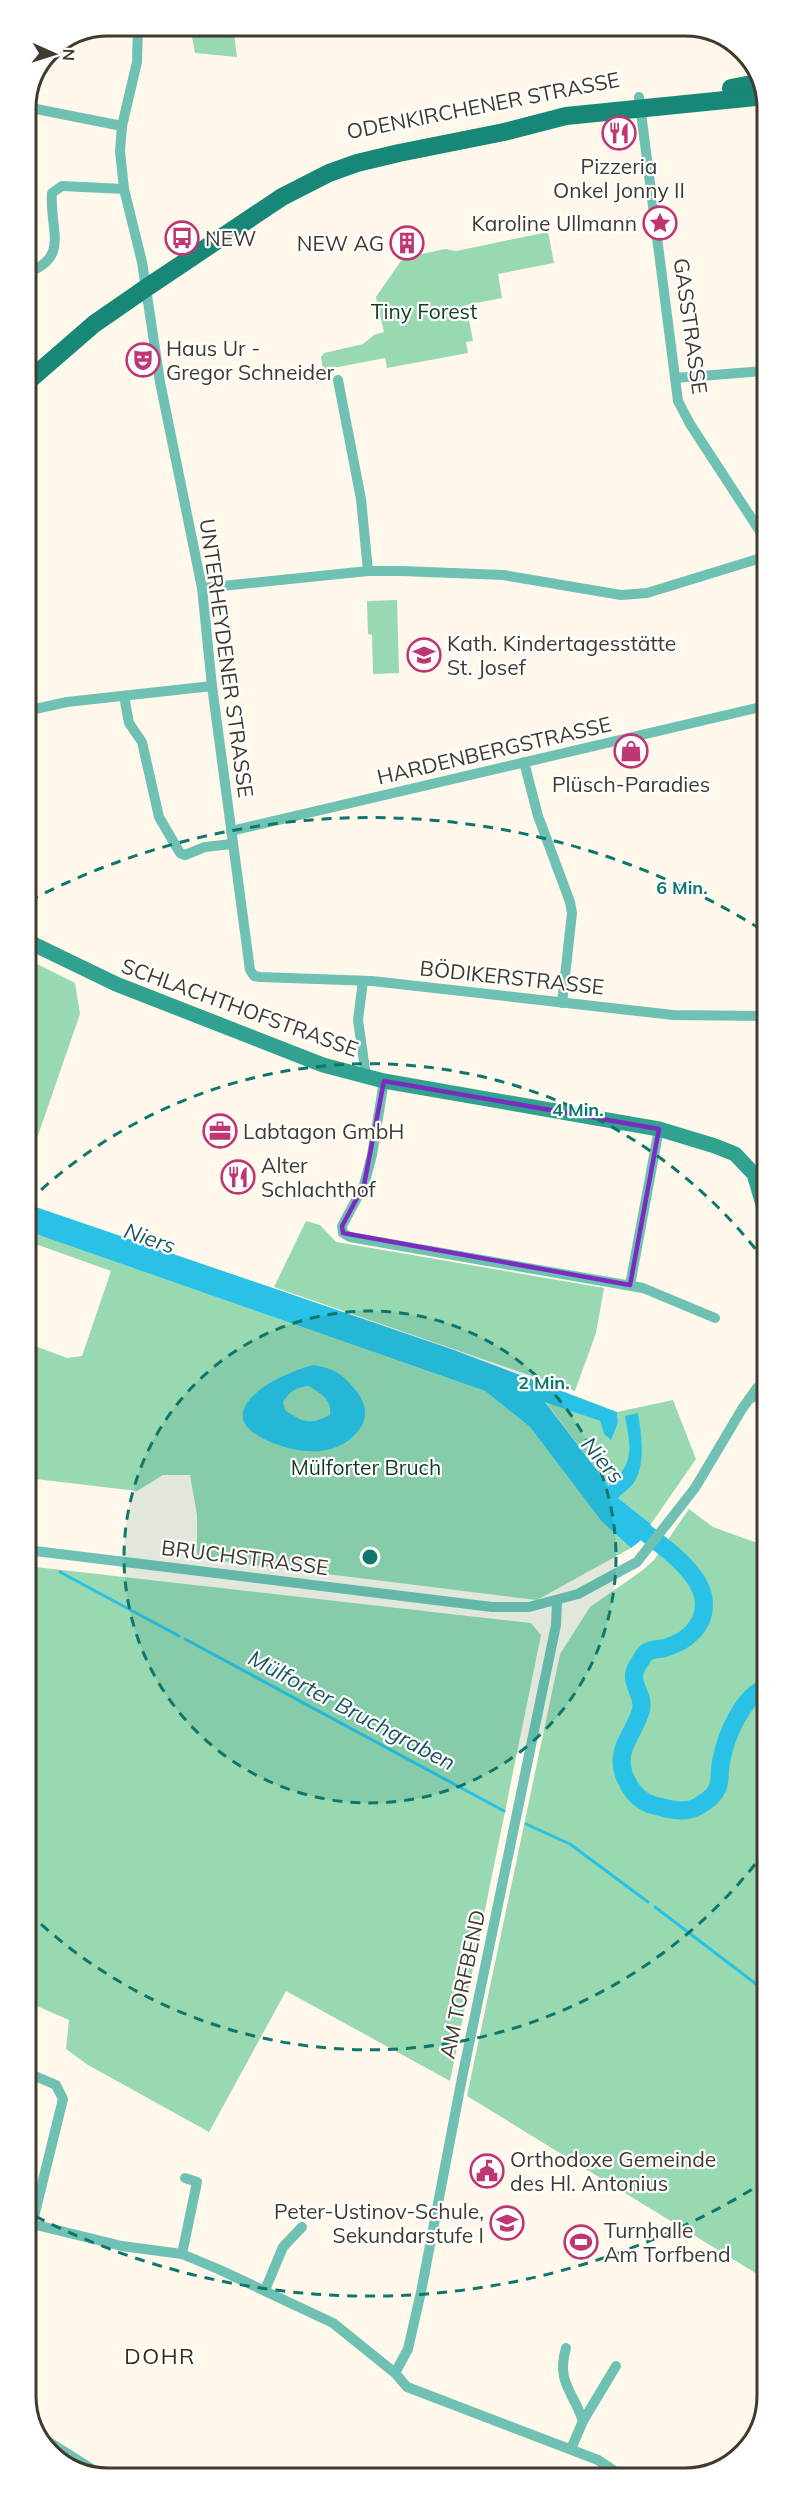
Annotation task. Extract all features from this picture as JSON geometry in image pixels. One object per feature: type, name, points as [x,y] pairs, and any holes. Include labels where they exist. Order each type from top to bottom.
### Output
[{"type":"main road","name":"ODENKIRCHENER STRASSE","points":[[36,360],[90,314],[282,197],[343,168],[399,153],[525,128],[566,116],[753,84]]},
{"type":"main road","name":"ODENKIRCHENER STRASSE","points":[[640,102],[756,96]]},
{"type":"main road","name":"ODENKIRCHENER STRASSE","points":[[36,374],[145,282]]},
{"type":"main road","name":"SCHLACHTHOFSTRASSE","points":[[36,945],[117,984],[323,1065],[384,1081],[659,1130],[715,1146],[735,1154],[757,1168]]},
{"type":"street","name":"UNTERHEYDENER STRASSE","points":[[137,36],[136,62],[122,126],[120,151],[124,189],[145,282],[156,363],[202,588],[232,844],[250,970],[254,976]]},
{"type":"street","name":"GASSTRASSE","points":[[640,102],[678,401],[690,424],[757,526]]},
{"type":"street","points":[[36,108],[122,126]]},
{"type":"street","points":[[36,269],[52,257],[55,247],[52,193],[62,186],[124,189]]},
{"type":"street","points":[[675,378],[757,372]]},
{"type":"street","points":[[338,380],[361,499],[368,571]]},
{"type":"street","points":[[202,588],[368,571],[503,575],[621,595],[647,593],[757,559]]},
{"type":"street","points":[[36,709],[67,702],[212,686]]},
{"type":"street","points":[[124,696],[129,723],[142,742],[159,817],[180,853],[185,855],[205,847],[232,844]]},
{"type":"street","name":"HARDENBERGSTRASSE","points":[[231,831],[757,708]]},
{"type":"street","points":[[524,762],[538,816],[572,913],[562,1002]]},
{"type":"street","name":"BÖDIKERSTRASSE","points":[[254,976],[363,981],[673,1015],[757,1016]]},
{"type":"street","points":[[363,981],[358,1020],[366,1076]]},
{"type":"street","points":[[384,1081],[364,1185],[342,1226],[343,1233],[362,1239],[630,1285],[643,1288],[715,1318]]},
{"type":"street","points":[[630,1285],[659,1130]]},
{"type":"street","name":"BRUCHSTRASSE","points":[[36,1552],[492,1607],[529,1607],[578,1594],[606,1581],[637,1562],[695,1488],[757,1387]]},
{"type":"street","points":[[749,1399],[757,1396]]},
{"type":"street","name":"AM TORFBEND","points":[[394,2373],[408,2349],[421,2292],[462,2078],[556,1625],[557,1600]]},
{"type":"street","points":[[36,2076],[56,2085],[63,2099],[36,2201]]},
{"type":"street","points":[[182,2254],[196,2182],[185,2178]]},
{"type":"street","points":[[36,2225],[122,2246],[182,2254],[333,2323],[394,2373],[407,2387],[598,2460],[610,2468]]},
{"type":"street","points":[[265,2290],[283,2247],[302,2227]]},
{"type":"street","points":[[566,2349],[562,2364],[564,2382],[577,2403],[583,2421]]},
{"type":"street","points":[[571,2450],[583,2421],[616,2366]]},
{"type":"street","points":[[60,2449],[84,2464]]},
{"type":"highlighted area","points":[[384,1081],[659,1129],[630,1285],[343,1233],[342,1226],[364,1185]]},
{"type":"green space","points":[[192,36],[234,36],[237,57],[195,53]]},
{"type":"green space","name":"Tiny Forest","points":[[548,232],[554,263],[498,274],[502,298],[466,305],[473,341],[466,342],[468,353],[387,368],[385,358],[323,370],[321,357],[324,353],[363,344],[374,335],[384,332],[376,297],[403,258],[445,249],[456,251]]},
{"type":"green space","points":[[397,600],[399,673],[373,674],[372,635],[368,634],[367,601]]},
{"type":"green space","points":[[36,964],[75,983],[80,1014],[36,1141]]},
{"type":"green space","points":[[306,1221],[320,1225],[336,1242],[604,1288],[596,1333],[575,1391],[274,1287]]},
{"type":"green space","name":"Mülforter Bruch","points":[[36,1234],[485,1391],[530,1427],[602,1522],[631,1548],[537,1600],[197,1558],[197,1515],[190,1475],[163,1475],[137,1491],[36,1479],[36,1346],[67,1358],[82,1356],[111,1271],[36,1244]]},
{"type":"green space","points":[[673,1400],[696,1459],[651,1524],[618,1498],[545,1401],[600,1421],[604,1434],[618,1422],[617,1412]]},
{"type":"green space","points":[[689,1509],[713,1527],[757,1543],[757,2274],[467,2096],[560,1654],[590,1607],[654,1560]]},
{"type":"green space","points":[[36,1567],[531,1623],[541,1635],[450,2081],[286,1991],[209,2132],[88,2065],[66,2049],[69,2020],[36,2006]]},
{"type":"water","points":[[36,1207],[454,1350],[617,1412],[618,1422],[611,1440],[604,1434],[600,1421],[545,1402],[609,1486],[623,1470],[629,1454],[625,1416],[638,1413],[642,1447],[641,1465],[635,1481],[618,1498],[651,1524],[639,1542],[631,1548],[602,1522],[530,1427],[485,1391],[36,1234]]},
{"type":"water","points":[[314,1365],[336,1372],[348,1381],[362,1400],[365,1411],[364,1421],[352,1437],[342,1445],[318,1451],[291,1449],[266,1440],[249,1429],[243,1417],[246,1405],[255,1394],[268,1384]],"holes":[[[309,1386],[327,1401],[330,1415],[307,1421],[285,1410],[283,1402],[291,1392]]]},
{"type":"waterway","name":"Niers","points":[[627,1519],[686,1567],[702,1591],[704,1604],[701,1620],[692,1633],[680,1642],[647,1652],[635,1670],[634,1676],[641,1710],[623,1751],[622,1759],[622,1768],[633,1791],[646,1802],[675,1810],[692,1809],[706,1801],[716,1792],[723,1752],[736,1719],[757,1693]]},
{"type":"waterway","name":"Mülforter Bruchgraben","points":[[60,1572],[179,1636]]},
{"type":"waterway","name":"Mülforter Bruchgraben","points":[[185,1639],[504,1811]]},
{"type":"waterway","name":"Mülforter Bruchgraben","points":[[526,1824],[570,1844],[648,1902]]},
{"type":"waterway","name":"Mülforter Bruchgraben","points":[[655,1907],[756,1984]]},
{"type":"place","name":"Pizzeria Onkel Jonny II","points":[[619,133]]},
{"type":"place","name":"Karoline Ullmann","points":[[660,223]]},
{"type":"place","name":"NEW","points":[[182,238]]},
{"type":"place","name":"NEW AG","points":[[407,243]]},
{"type":"place","name":"Haus Ur - Gregor Schneider","points":[[143,360]]},
{"type":"place","name":"Kath. Kindertagesstätte St. Josef","points":[[424,655]]},
{"type":"place","name":"Plüsch-Paradies","points":[[631,751]]},
{"type":"place","name":"Labtagon GmbH","points":[[220,1131]]},
{"type":"place","name":"Alter Schlachthof","points":[[238,1177]]},
{"type":"place","name":"Orthodoxe Gemeinde des Hl. Antonius","points":[[487,2171]]},
{"type":"place","name":"Peter-Ustinov-Schule, Sekundarstufe I","points":[[507,2223]]},
{"type":"place","name":"Turnhalle Am Torfbend","points":[[581,2242]]},
{"type":"district","name":"DOHR","points":[[160,2356]]}]
